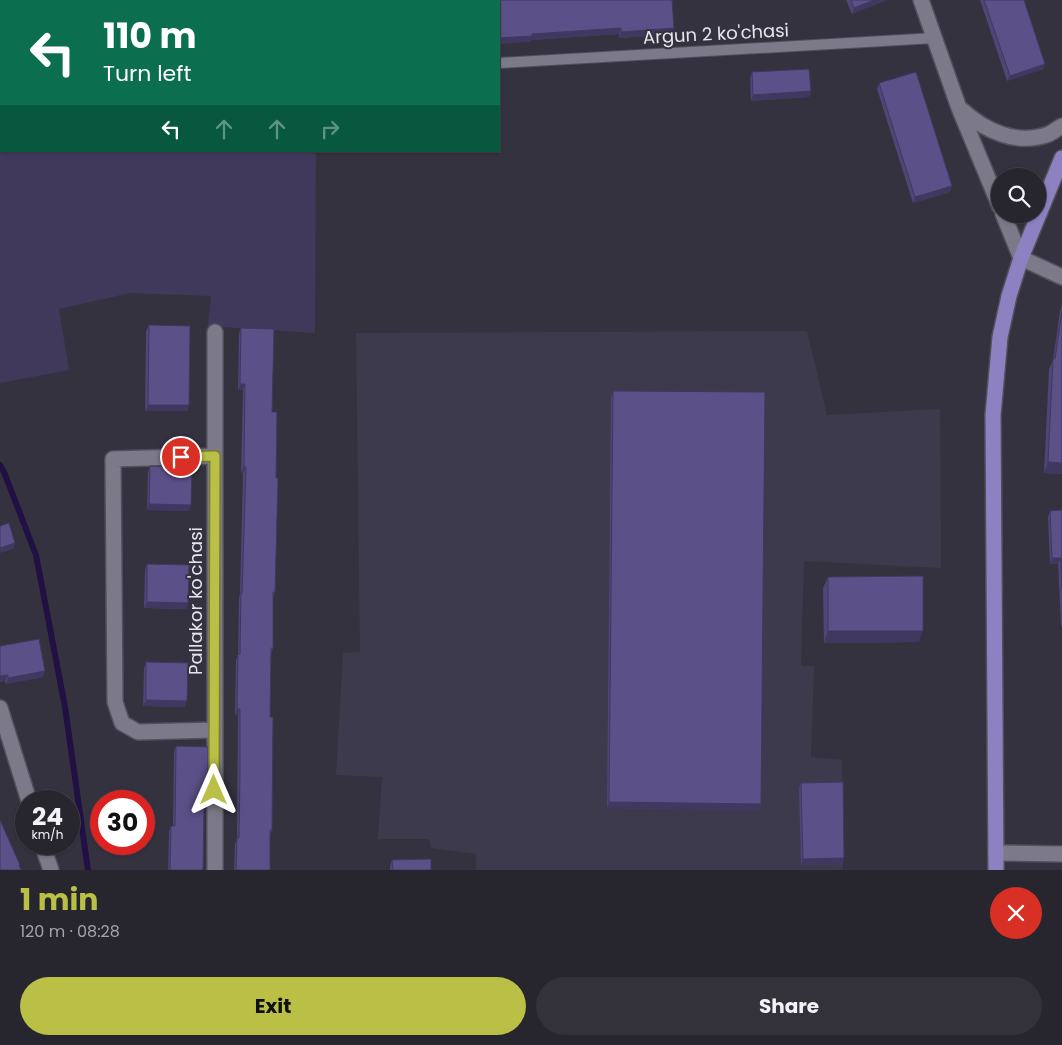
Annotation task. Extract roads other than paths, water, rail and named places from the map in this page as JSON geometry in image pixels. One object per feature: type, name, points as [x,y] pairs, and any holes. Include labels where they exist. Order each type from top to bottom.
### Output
[{"type":"main road","points":[[996,870],[993,415],[1000,337],[1021,258],[1062,158]]},
{"type":"street","points":[[921,0],[959,108],[991,185]]},
{"type":"street","points":[[959,108],[972,120],[1003,136],[1033,137],[1049,134],[1062,126]]},
{"type":"street","points":[[1007,223],[1021,258],[1062,277]]},
{"type":"street","name":"Pallakor ko'chasi","points":[[215,332],[215,870]]},
{"type":"street","points":[[214,730],[138,732],[122,723],[114,702],[113,459],[215,456]]},
{"type":"street","points":[[0,708],[26,790]]},
{"type":"street","points":[[996,853],[1062,854]]},
{"type":"street","points":[[45,855],[50,870]]},
{"type":"lane","name":"Argun 2 ko'chasi","points":[[500,63],[935,38]]},
{"type":"waterway","points":[[0,465],[36,555],[65,707],[88,870]]}]
